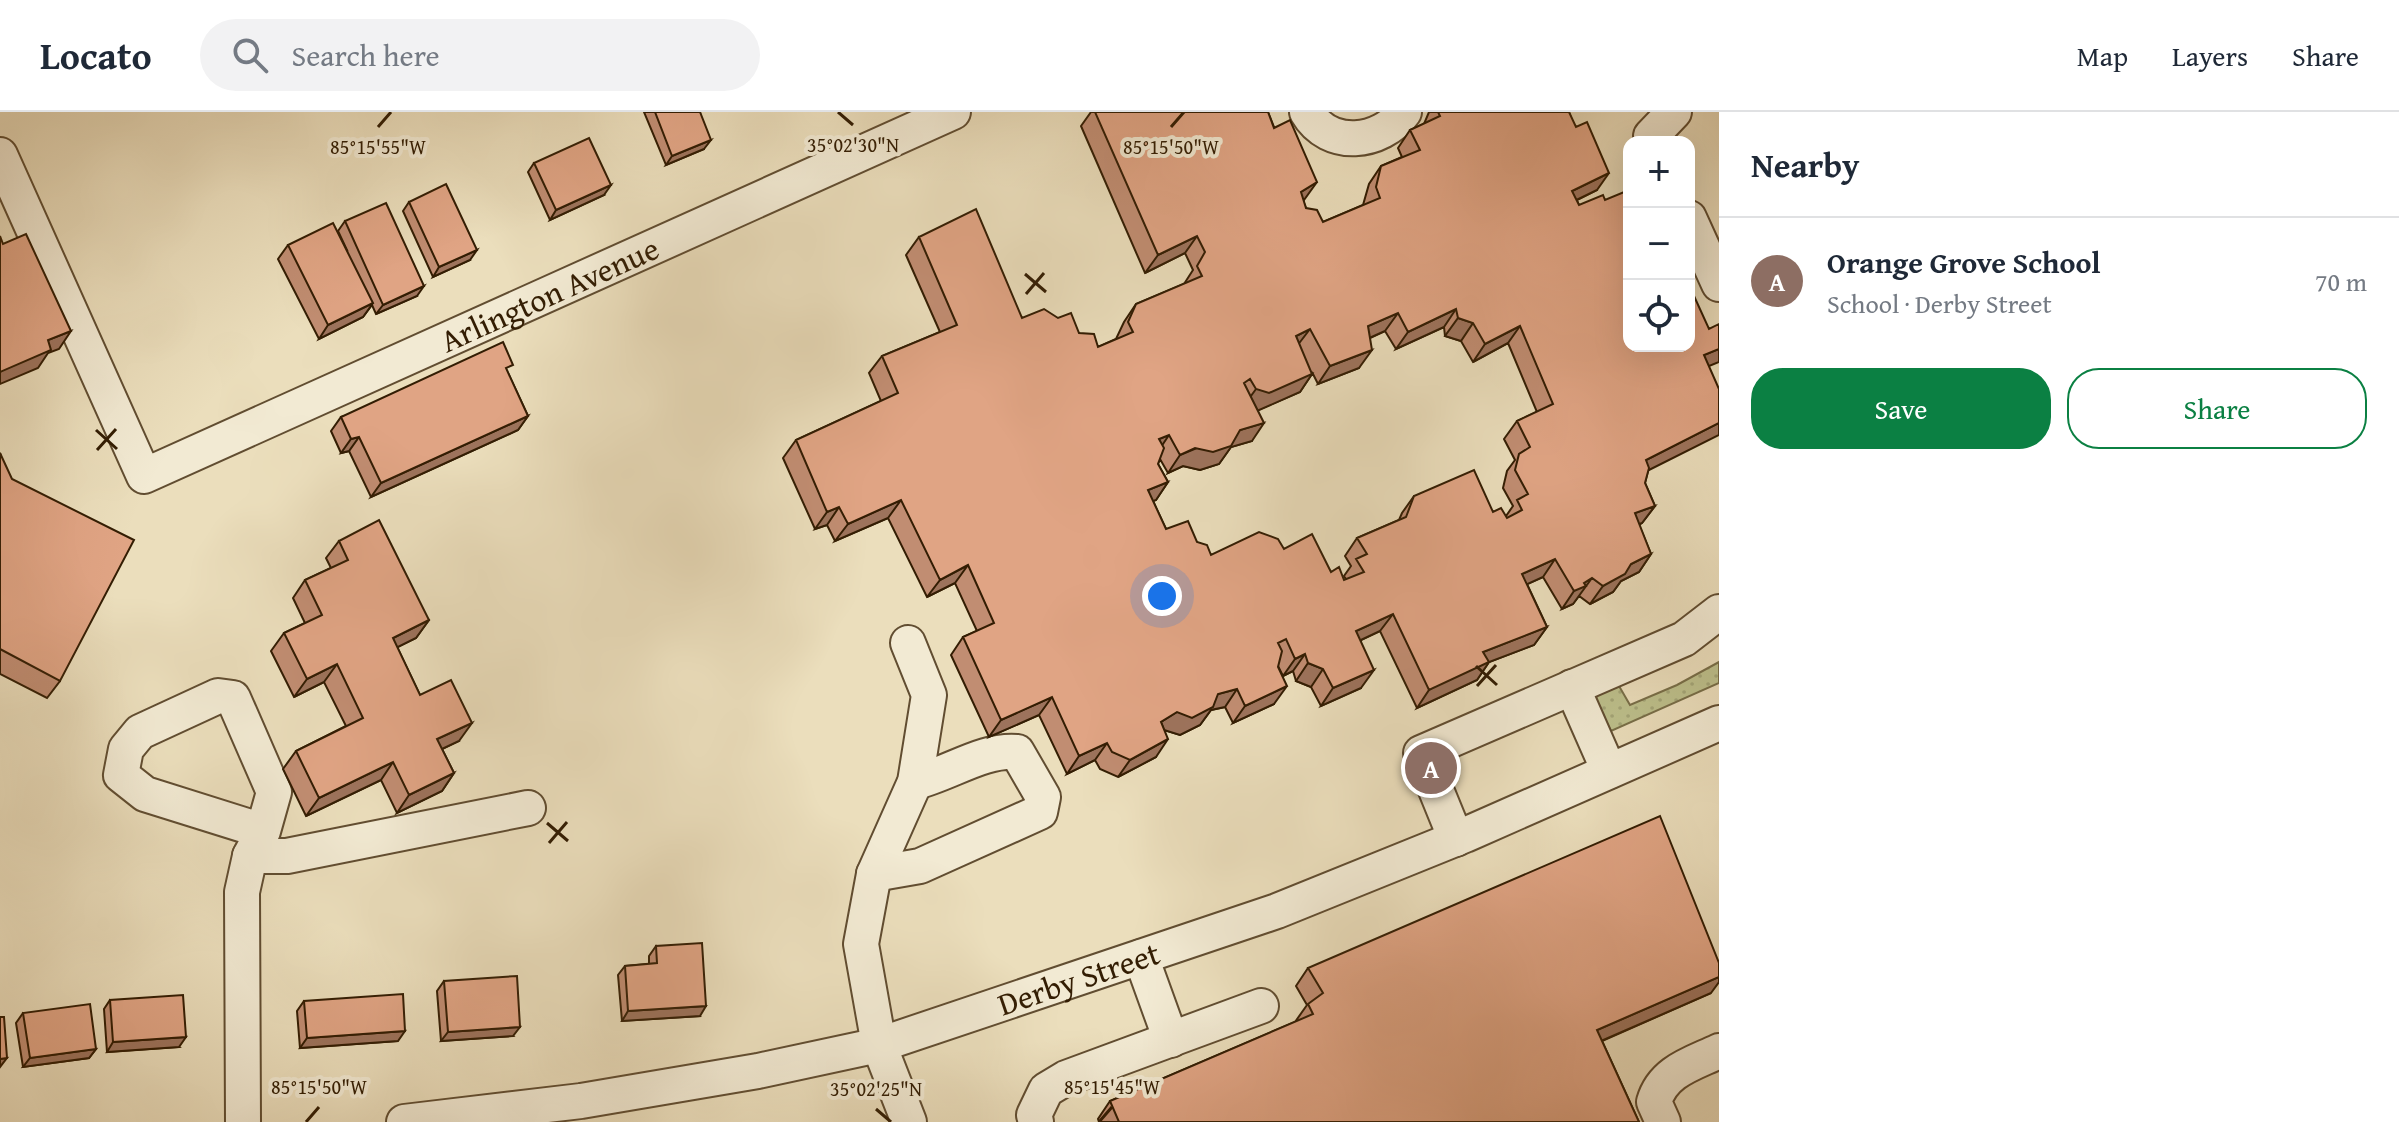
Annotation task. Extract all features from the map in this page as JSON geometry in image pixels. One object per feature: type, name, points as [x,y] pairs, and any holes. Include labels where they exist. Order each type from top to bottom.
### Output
[{"type":"street","name":"Arlington Avenue","points":[[0,155],[144,476],[953,112]]},
{"type":"street","points":[[1307,112],[1325,130],[1341,137],[1360,139],[1379,134],[1396,123],[1404,112]]},
{"type":"street","points":[[1651,136],[1674,112]]},
{"type":"street","points":[[1695,231],[1719,284]]},
{"type":"street","points":[[1456,839],[1421,753],[1684,639],[1719,612]]},
{"type":"street","points":[[908,643],[929,695],[915,782],[874,874],[861,944],[879,1045],[909,1122]]},
{"type":"street","points":[[1572,687],[1609,771]]},
{"type":"street","points":[[243,1122],[242,892],[256,844],[274,792],[233,698],[218,696],[140,732],[126,749],[121,775],[145,794],[256,844],[287,856],[528,808]]},
{"type":"street","name":"Derby Street","points":[[404,1122],[581,1101],[758,1071],[879,1045],[1277,911],[1456,839],[1719,723]]},
{"type":"street","points":[[874,874],[920,866],[1040,812],[1043,797],[1017,752],[1001,751],[915,782]]},
{"type":"street","points":[[1141,957],[1171,1040]]},
{"type":"street","points":[[1036,1122],[1034,1115],[1046,1090],[1066,1078],[1261,1006]]},
{"type":"street","points":[[1663,1122],[1654,1102],[1658,1088],[1671,1074],[1719,1051]]},
{"type":"green space","points":[[1719,662],[1719,683],[1611,731],[1595,701],[1597,695],[1611,686],[1619,686],[1630,705],[1677,685]]},
{"type":"building","points":[[655,112],[700,112],[711,140],[672,156]]},
{"type":"building","points":[[1095,112],[1268,112],[1274,128],[1290,120],[1317,182],[1301,192],[1306,208],[1317,210],[1323,222],[1380,198],[1376,187],[1381,166],[1420,150],[1410,130],[1440,116],[1438,112],[1569,112],[1576,127],[1587,122],[1609,173],[1572,191],[1579,205],[1603,195],[1605,200],[1623,192],[1623,352],[1695,352],[1695,298],[1709,329],[1719,324],[1719,349],[1704,355],[1719,389],[1719,423],[1646,460],[1649,468],[1645,483],[1655,506],[1635,513],[1651,554],[1631,564],[1625,574],[1603,586],[1592,578],[1584,583],[1586,586],[1574,591],[1555,559],[1522,574],[1547,627],[1483,652],[1489,662],[1429,690],[1393,614],[1356,631],[1374,670],[1333,688],[1323,669],[1308,663],[1305,654],[1295,659],[1286,639],[1278,643],[1282,651],[1278,667],[1287,686],[1245,706],[1237,689],[1218,694],[1213,707],[1192,718],[1177,712],[1161,722],[1168,739],[1130,760],[1112,752],[1107,743],[1079,756],[1052,697],[1001,720],[963,637],[994,623],[968,565],[940,580],[901,500],[848,524],[839,507],[827,512],[796,440],[898,393],[882,356],[957,325],[919,237],[976,209],[1022,318],[1044,309],[1058,318],[1071,313],[1079,333],[1094,334],[1098,347],[1133,332],[1128,322],[1136,304],[1202,276],[1197,266],[1205,252],[1197,236],[1158,255]],"holes":[[[1456,309],[1458,318],[1473,323],[1485,344],[1520,326],[1553,404],[1517,421],[1530,447],[1519,454],[1515,470],[1528,494],[1517,500],[1522,510],[1507,518],[1501,508],[1493,512],[1474,470],[1414,496],[1406,517],[1357,538],[1367,554],[1356,559],[1364,572],[1344,580],[1339,567],[1331,572],[1312,534],[1284,549],[1278,539],[1259,532],[1211,555],[1207,545],[1197,542],[1188,521],[1166,529],[1148,490],[1168,482],[1158,464],[1164,448],[1159,439],[1169,435],[1180,455],[1195,448],[1213,452],[1231,446],[1240,430],[1264,423],[1244,383],[1250,379],[1256,389],[1269,393],[1312,374],[1296,336],[1310,329],[1330,366],[1372,350],[1368,326],[1398,313],[1408,332]]]},
{"type":"building","points":[[589,138],[611,185],[556,210],[534,163]]},
{"type":"building","points":[[446,184],[477,250],[439,267],[409,202]]},
{"type":"building","points":[[386,203],[424,286],[383,305],[345,221]]},
{"type":"building","points":[[333,223],[373,303],[328,325],[288,245]]},
{"type":"building","points":[[26,234],[71,331],[48,340],[51,350],[0,372],[0,236],[3,244]]},
{"type":"building","points":[[503,342],[513,365],[506,368],[528,416],[381,483],[359,437],[351,439],[341,417]]},
{"type":"building","points":[[0,453],[12,479],[134,540],[60,681],[0,649]]},
{"type":"building","points":[[379,520],[429,620],[393,638],[420,695],[451,680],[472,723],[437,739],[454,773],[409,795],[393,762],[319,798],[296,751],[363,718],[337,664],[307,679],[284,633],[322,615],[305,580],[348,560],[339,541]]},
{"type":"building","points":[[1660,816],[1719,963],[1719,977],[1597,1030],[1639,1122],[1119,1122],[1110,1101],[1313,1014],[1308,1004],[1323,993],[1308,968]]},
{"type":"building","points":[[702,943],[706,1006],[628,1011],[625,966],[657,963],[656,946]]},
{"type":"building","points":[[517,976],[520,1027],[448,1032],[444,981]]},
{"type":"building","points":[[403,994],[405,1031],[307,1038],[304,1001]]},
{"type":"building","points":[[183,995],[186,1037],[113,1042],[110,1000]]},
{"type":"building","points":[[90,1004],[96,1049],[30,1058],[23,1013]]},
{"type":"building","points":[[0,1017],[4,1017],[7,1058],[0,1059]]},
{"type":"place","name":"Orange Grove School","points":[[1431,768]]}]
